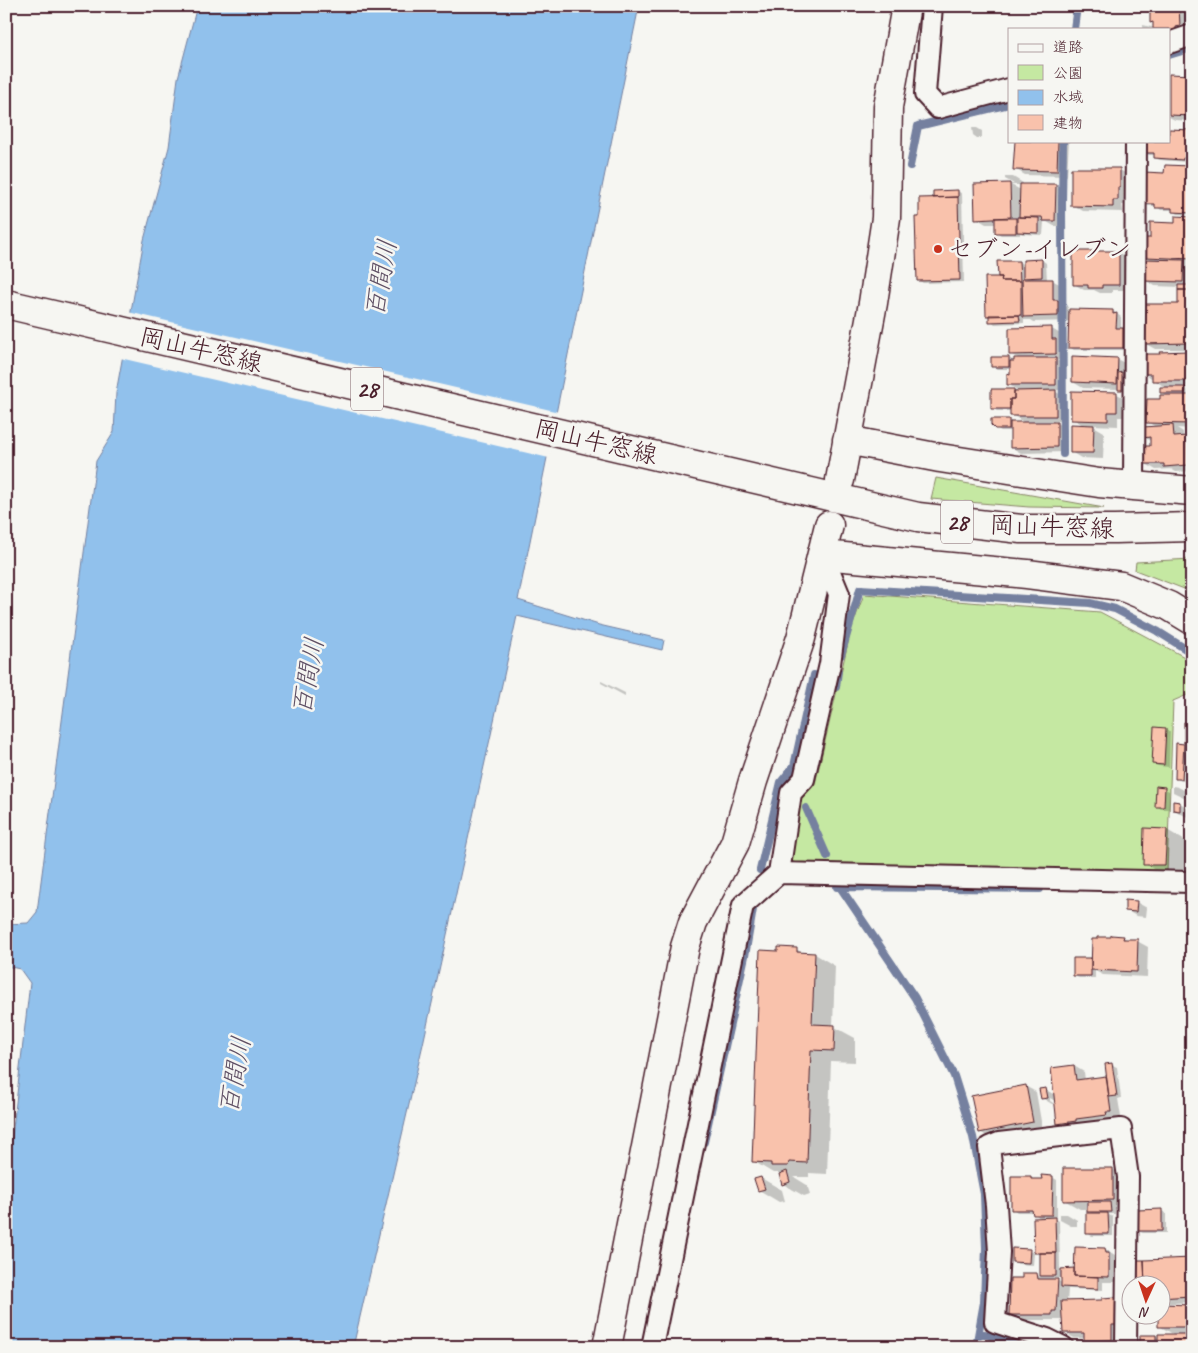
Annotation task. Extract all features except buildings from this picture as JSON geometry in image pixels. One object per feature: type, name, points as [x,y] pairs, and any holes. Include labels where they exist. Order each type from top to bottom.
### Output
[{"type":"street","points":[[840,480],[873,303],[886,218],[888,107],[906,6]]},
{"type":"street","points":[[932,6],[925,94],[938,108],[1008,89]]},
{"type":"street","points":[[1170,43],[1192,35]]},
{"type":"street","points":[[1134,486],[1136,142]]},
{"type":"street","name":"岡山牛窓線","points":[[6,304],[918,517],[1021,529],[1115,530],[1192,527]]},
{"type":"street","points":[[847,440],[940,458],[1099,482],[1192,491]]},
{"type":"street","points":[[607,1347],[685,947],[693,922],[735,843],[753,781],[802,638],[829,525]]},
{"type":"street","points":[[823,555],[1027,574],[1121,586],[1169,606],[1192,620]]},
{"type":"street","points":[[652,1347],[743,905],[779,873],[791,793],[804,779],[830,664],[839,594],[823,555]]},
{"type":"street","points":[[779,873],[1192,882]]},
{"type":"street","points":[[1063,1347],[1047,1339],[995,1322],[999,1252],[989,1147],[999,1143],[1121,1129],[1128,1177],[1126,1347]]},
{"type":"green space","points":[[936,478],[1104,508],[1029,507],[931,499]]},
{"type":"green space","points":[[1192,559],[1192,592],[1135,570],[1136,562]]},
{"type":"green space","points":[[864,594],[1100,612],[1192,661],[1192,693],[1173,701],[1167,872],[803,865],[788,860],[798,798],[815,784],[851,630]]},
{"type":"water","name":"百間川","points":[[197,6],[639,6],[518,600],[599,625],[664,640],[662,650],[517,616],[423,1044],[353,1347],[6,1347],[6,1188],[30,983],[20,969],[6,966],[6,924],[28,923],[37,912],[96,461],[114,432],[116,393],[144,240],[169,147],[178,78]]},
{"type":"pier","points":[[128,312],[559,412],[549,458],[120,358]]},
{"type":"waterway","points":[[1074,28],[1077,6]]},
{"type":"waterway","points":[[1170,55],[1192,48]]},
{"type":"waterway","points":[[910,166],[918,126],[1008,104]]},
{"type":"waterway","points":[[1063,142],[1063,454]]},
{"type":"waterway","points":[[841,655],[860,589],[1090,603],[1115,609],[1157,631],[1192,653]]},
{"type":"waterway","points":[[836,687],[838,671]]},
{"type":"waterway","points":[[760,870],[781,782],[794,766],[814,675]]},
{"type":"waterway","points":[[806,808],[827,856]]},
{"type":"waterway","points":[[839,884],[840,887],[1040,889]]},
{"type":"waterway","points":[[837,887],[840,887],[915,998],[954,1076],[973,1137],[984,1194],[986,1248],[984,1302],[976,1347]]},
{"type":"waterway","points":[[704,1142],[745,956],[754,903]]},
{"type":"waterway","points":[[979,1332],[1020,1347]]},
{"type":"place","name":"セブン-イレブン","points":[[938,249]]}]
